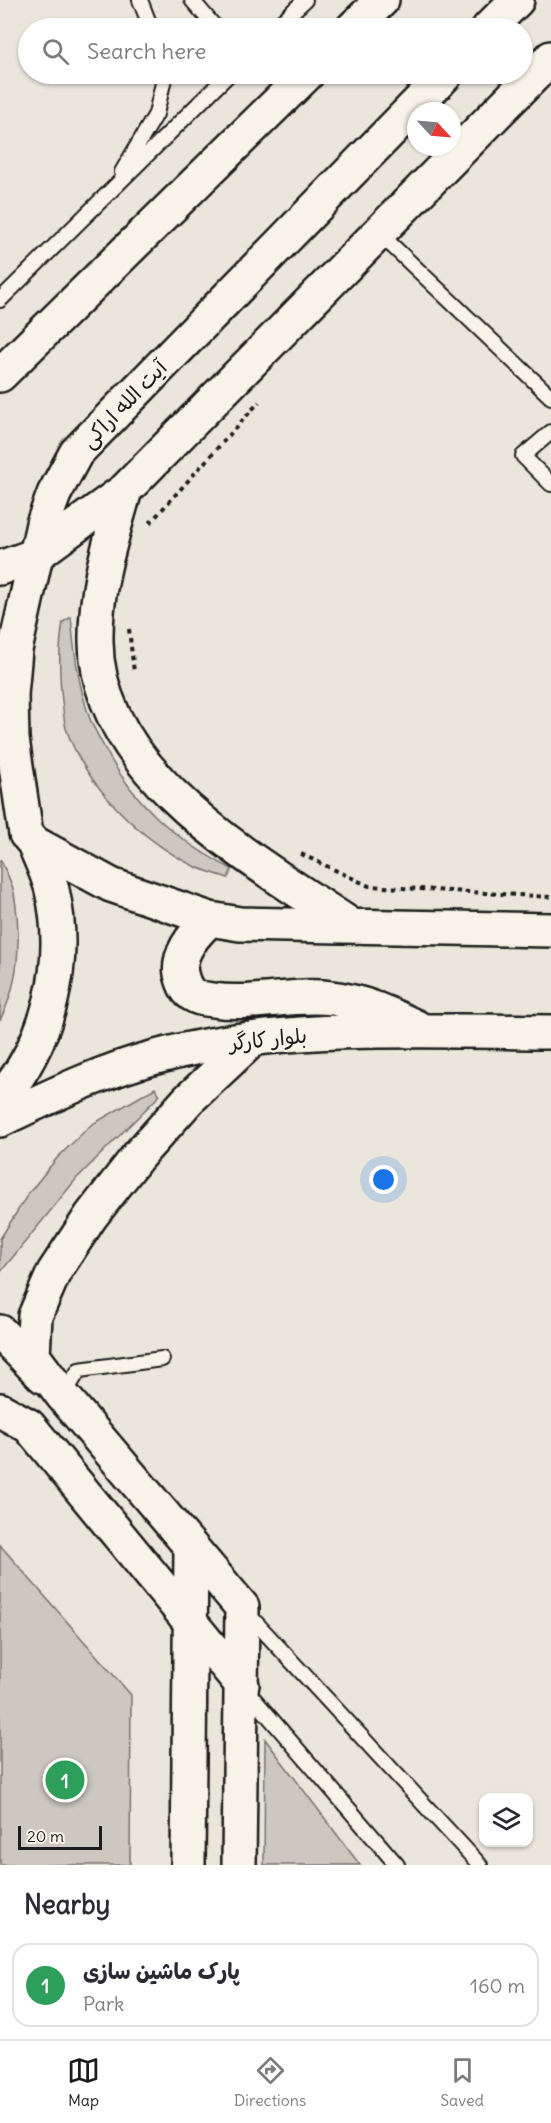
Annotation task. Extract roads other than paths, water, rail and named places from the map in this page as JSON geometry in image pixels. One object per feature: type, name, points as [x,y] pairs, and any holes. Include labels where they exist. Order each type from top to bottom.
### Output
[{"type":"main road","points":[[363,18],[382,0]]},
{"type":"main road","points":[[499,18],[517,0]]},
{"type":"main road","points":[[533,76],[551,58]]},
{"type":"main road","points":[[0,375],[297,84]]},
{"type":"main road","name":"آیت الله اراکی","points":[[30,838],[12,739],[11,695],[15,650],[42,524],[54,494],[76,453],[436,84]]},
{"type":"main road","points":[[0,568],[36,555],[125,490],[525,84]]},
{"type":"main road","points":[[125,490],[99,588],[96,644],[99,672],[106,700],[119,726],[151,774],[194,815],[258,864],[351,926]]},
{"type":"main road","points":[[0,808],[30,838],[111,885],[210,919],[240,924],[551,930]]},
{"type":"main road","points":[[0,1100],[11,1087],[39,1039],[57,981],[57,934],[52,889],[30,838]]},
{"type":"main road","points":[[210,919],[189,944],[180,968],[188,991],[195,997],[234,1002],[329,998],[359,1002],[424,1031]]},
{"type":"main road","name":"بلوار کارگر","points":[[0,1120],[85,1081],[155,1057],[208,1045],[332,1033],[551,1032]]},
{"type":"main road","points":[[239,1865],[242,1607],[63,1396],[33,1356],[35,1316],[54,1272],[91,1216],[138,1156],[188,1100],[253,1039]]},
{"type":"main road","points":[[0,1332],[63,1396]]},
{"type":"main road","points":[[29,1426],[63,1396]]},
{"type":"main road","points":[[0,1410],[29,1426],[242,1685]]},
{"type":"main road","points":[[188,1865],[191,1549]]},
{"type":"lane","points":[[140,0],[147,18]]},
{"type":"lane","points":[[192,0],[207,18]]},
{"type":"lane","points":[[286,18],[305,0]]},
{"type":"lane","points":[[112,190],[156,114],[163,84]]},
{"type":"lane","points":[[0,300],[219,84]]},
{"type":"lane","points":[[379,233],[551,397]]},
{"type":"lane","points":[[551,432],[523,456],[551,484]]},
{"type":"lane","points":[[63,1396],[79,1370],[162,1359]]},
{"type":"lane","points":[[242,1607],[480,1865]]},
{"type":"lane","points":[[242,1685],[397,1865]]},
{"type":"place","name":"پارک ماشین سازی","points":[[65,1780]]}]
